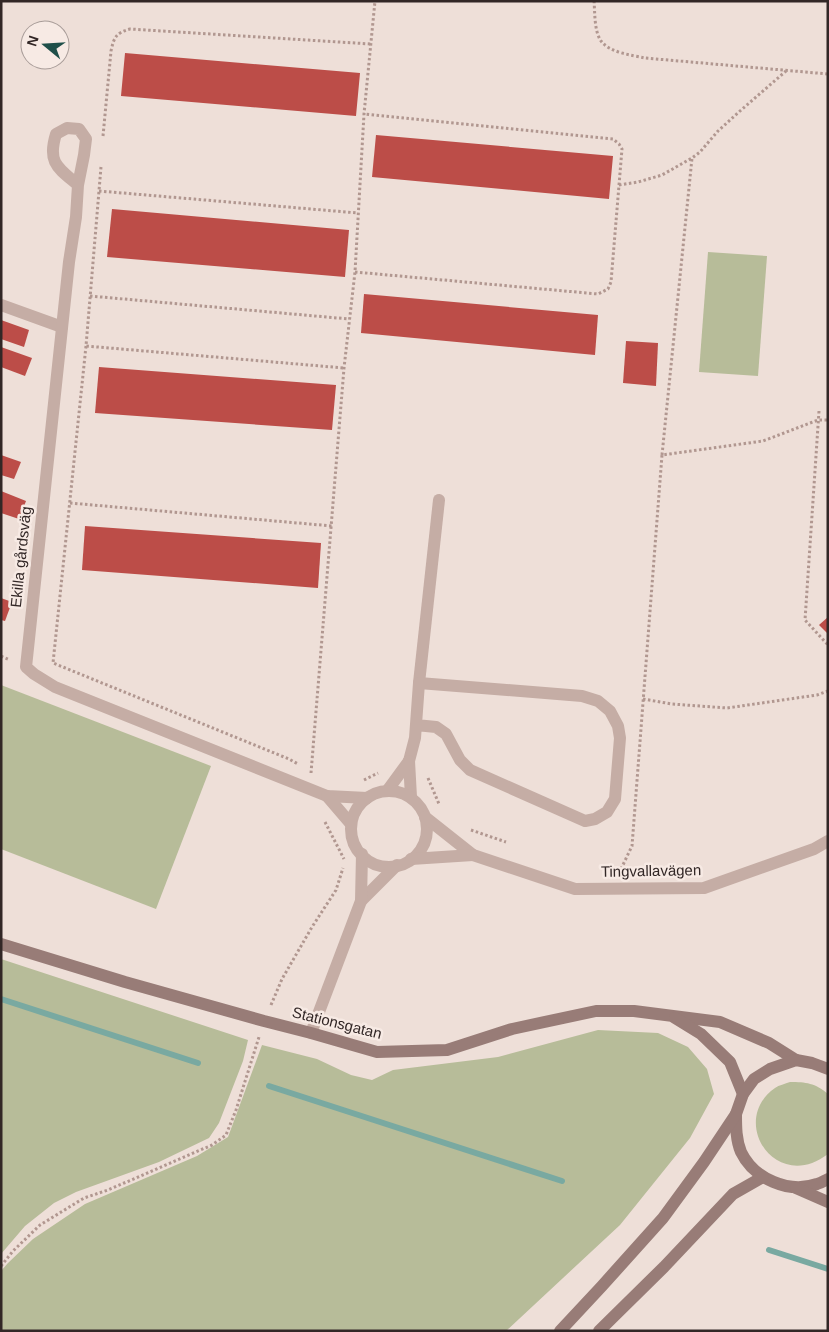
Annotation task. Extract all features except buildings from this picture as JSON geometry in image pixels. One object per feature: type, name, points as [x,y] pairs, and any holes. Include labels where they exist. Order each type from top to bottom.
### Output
[{"type":"street","name":"Ekilla gårdsväg","points":[[78,185],[26,667],[55,687],[327,796]]},
{"type":"street","points":[[1,305],[62,326]]},
{"type":"street","points":[[411,797],[409,761],[415,738],[418,683],[439,500]]},
{"type":"street","points":[[416,724],[436,727],[446,734],[460,760],[470,770],[585,821],[595,819],[607,812],[615,798],[620,738],[618,726],[610,711],[598,702],[582,696],[418,683]]},
{"type":"street","points":[[387,791],[409,761]]},
{"type":"street","points":[[425,816],[427,828],[425,840],[420,851],[411,859],[388,867],[377,865],[365,859],[356,849],[352,837],[351,824],[358,806],[374,794],[387,791],[411,797],[425,816],[473,855]]},
{"type":"street","points":[[327,796],[368,798]]},
{"type":"street","points":[[327,796],[351,824]]},
{"type":"street","name":"Tingvallavägen","points":[[473,855],[575,889],[704,888],[814,849],[828,842]]},
{"type":"street","points":[[311,1033],[361,900],[362,854]]},
{"type":"street","points":[[411,859],[473,855]]},
{"type":"street","points":[[361,900],[397,865]]},
{"type":"street","name":"Stationsgatan","points":[[1,944],[125,982],[377,1052],[447,1050],[512,1029],[596,1011],[634,1011],[720,1022],[769,1043],[796,1060],[828,1069]]},
{"type":"street","name":"Stationsgatan","points":[[671,1016],[701,1034],[730,1062],[743,1094]]},
{"type":"street","points":[[560,1331],[663,1218],[736,1114],[743,1094],[754,1080],[770,1069],[796,1060]]},
{"type":"street","points":[[736,1114],[736,1135],[741,1152],[749,1164],[763,1177],[779,1184],[796,1188],[828,1202]]},
{"type":"street","points":[[599,1331],[664,1267],[733,1194],[763,1177]]},
{"type":"street","points":[[796,1188],[816,1185],[828,1179]]},
{"type":"path","points":[[304,787],[311,773],[344,368],[354,272],[364,114],[375,1]]},
{"type":"path","points":[[594,1],[596,24],[601,40],[610,48],[645,58],[828,74]]},
{"type":"path","points":[[103,144],[111,51],[114,40],[120,32],[130,29],[371,44]]},
{"type":"path","points":[[619,185],[662,175],[692,158],[700,152],[718,131],[786,71]]},
{"type":"path","points":[[354,272],[598,294],[608,289],[611,282],[622,150],[619,144],[613,140],[364,114]]},
{"type":"path","points":[[621,869],[632,846],[662,455],[692,158]]},
{"type":"path","points":[[101,163],[86,346],[53,663],[290,759],[319,776]]},
{"type":"path","points":[[99,191],[358,213]]},
{"type":"path","points":[[90,296],[350,318]]},
{"type":"path","points":[[86,346],[344,368]]},
{"type":"path","points":[[819,411],[805,620],[828,646]]},
{"type":"path","points":[[662,455],[764,441],[818,420],[828,420]]},
{"type":"path","points":[[70,503],[332,526]]},
{"type":"path","points":[[643,699],[672,704],[726,708],[817,695],[828,691]]},
{"type":"path","points":[[358,782],[384,767]]},
{"type":"path","points":[[427,775],[438,804],[445,810]]},
{"type":"path","points":[[1,1266],[13,1251],[40,1225],[84,1198],[108,1190],[212,1145],[226,1135],[236,1110],[264,1021],[282,979],[336,890],[345,861],[326,823],[321,818]]},
{"type":"path","points":[[466,828],[506,842]]},
{"type":"green space","points":[[708,252],[767,256],[758,376],[699,372]]},
{"type":"green space","points":[[1,685],[211,766],[156,909],[1,849]]},
{"type":"green space","points":[[1,959],[248,1040],[243,1061],[219,1123],[209,1138],[159,1162],[76,1192],[54,1203],[25,1226],[1,1254]]},
{"type":"green space","points":[[598,1030],[658,1033],[688,1047],[707,1069],[714,1094],[690,1138],[620,1225],[506,1331],[1,1331],[1,1271],[8,1263],[33,1239],[85,1204],[197,1156],[228,1137],[262,1045],[317,1059],[351,1075],[372,1080],[393,1070],[498,1057]]},
{"type":"green space","points":[[790,1082],[810,1084],[819,1087],[828,1094],[828,1154],[809,1164],[791,1165],[776,1159],[764,1148],[757,1134],[756,1118],[762,1102],[775,1088]]},
{"type":"waterway","points":[[1,999],[198,1063]]},
{"type":"waterway","points":[[269,1086],[562,1181]]},
{"type":"waterway","points":[[769,1250],[828,1269]]}]
